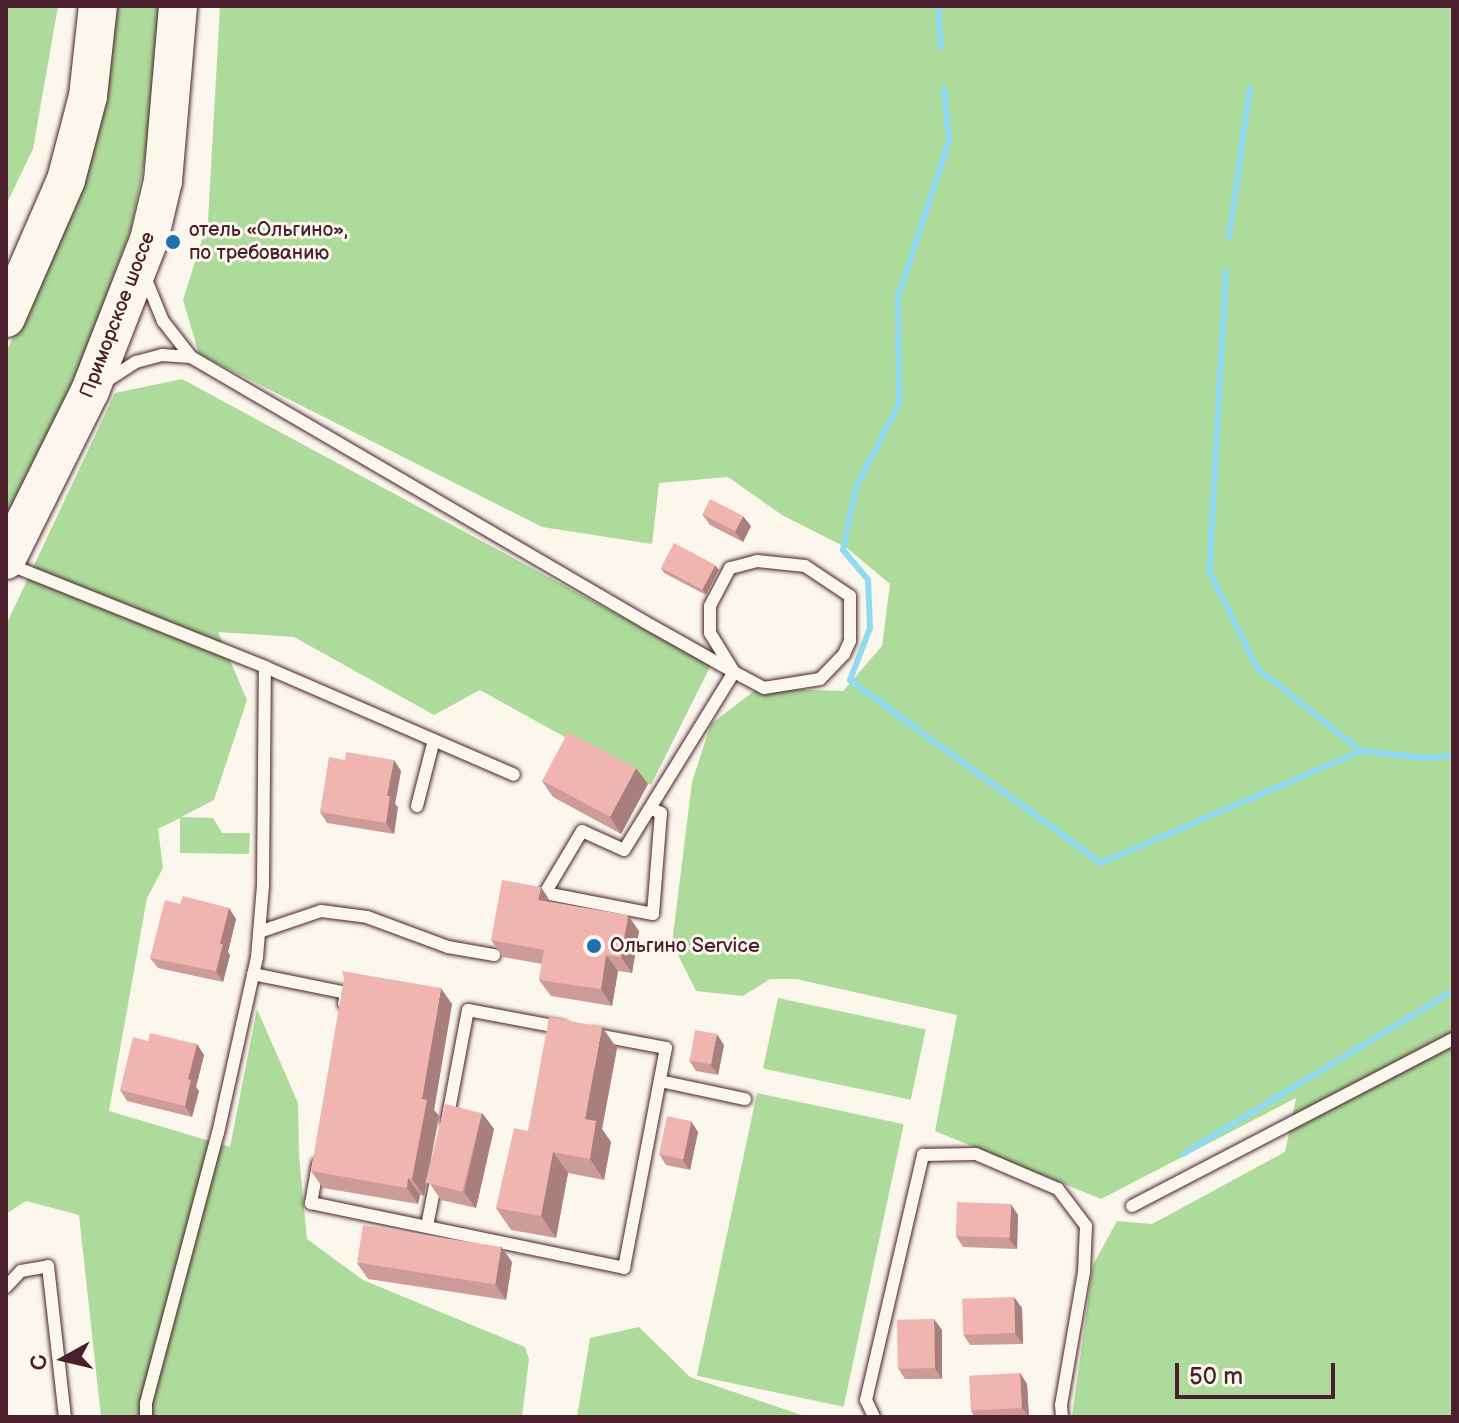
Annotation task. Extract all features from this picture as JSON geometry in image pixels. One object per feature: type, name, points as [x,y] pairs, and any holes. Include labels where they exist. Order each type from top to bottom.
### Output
[{"type":"main road","points":[[6,318],[66,180],[88,96],[98,6]]},
{"type":"main road","name":"Приморское шоссе","points":[[6,562],[90,391],[141,264],[163,181],[178,6]]},
{"type":"lane","points":[[141,264],[163,321],[191,357],[734,672],[764,688],[820,679],[844,654],[850,641],[850,596],[805,566],[757,561],[730,568],[710,606],[710,633],[734,672]]},
{"type":"lane","points":[[90,391],[136,362],[162,355],[191,357]]},
{"type":"lane","points":[[6,562],[265,667],[514,775]]},
{"type":"lane","points":[[146,1417],[146,1403],[218,1133],[253,974],[263,885],[265,667]]},
{"type":"lane","points":[[657,811],[653,914],[545,893],[582,831],[624,850],[657,811],[734,672]]},
{"type":"lane","points":[[417,806],[434,740]]},
{"type":"lane","points":[[657,811],[675,820]]},
{"type":"lane","points":[[259,932],[321,911],[367,917],[448,947],[494,955]]},
{"type":"lane","points":[[253,974],[346,993],[341,1023]]},
{"type":"lane","points":[[321,1143],[311,1203],[624,1268],[666,1048],[468,1010],[444,1134]]},
{"type":"lane","points":[[1132,1206],[1453,1039]]},
{"type":"lane","points":[[660,1081],[745,1099]]},
{"type":"lane","points":[[874,1417],[866,1400],[923,1155],[976,1154],[1058,1189],[1086,1226],[1084,1272],[1061,1405],[1062,1417]]},
{"type":"lane","points":[[427,1226],[439,1165]]},
{"type":"lane","points":[[6,1287],[21,1271],[48,1266],[65,1417]]},
{"type":"green space","points":[[6,6],[58,6],[33,149],[6,205]]},
{"type":"green space","points":[[114,6],[163,6],[146,154],[131,228],[75,382],[6,533],[6,352],[49,263]]},
{"type":"green space","points":[[220,6],[1453,6],[1453,1417],[1072,1417],[1093,1265],[1117,1221],[1152,1224],[1285,1152],[1296,1098],[1101,1199],[935,1131],[957,1015],[796,979],[770,979],[743,996],[696,991],[672,943],[692,782],[711,724],[758,688],[843,691],[882,646],[890,584],[847,548],[782,515],[728,477],[659,483],[652,544],[542,527],[199,354],[183,300],[208,221]]},
{"type":"green space","points":[[182,379],[711,665],[651,785],[480,690],[434,715],[294,637],[218,632],[247,700],[214,800],[181,817],[213,818],[222,833],[250,833],[249,854],[180,853],[180,818],[158,829],[163,868],[147,898],[109,1111],[230,1147],[257,1009],[298,1103],[299,1156],[307,1239],[363,1280],[525,1347],[529,1359],[522,1417],[101,1417],[79,1215],[26,1201],[6,1214],[6,625],[115,393]]},
{"type":"green space","points":[[778,998],[926,1029],[911,1100],[763,1068]]},
{"type":"green space","points":[[757,1093],[904,1124],[844,1407],[697,1376]]},
{"type":"green space","points":[[639,1327],[690,1377],[807,1417],[577,1417],[590,1338]]},
{"type":"building","points":[[710,499],[743,516],[735,531],[702,514]]},
{"type":"building","points":[[674,543],[715,565],[702,590],[661,568]]},
{"type":"building","points":[[568,732],[636,768],[610,817],[542,781]]},
{"type":"building","points":[[346,752],[394,760],[387,796],[390,796],[386,823],[320,812],[329,757],[345,760]]},
{"type":"building","points":[[502,880],[541,887],[538,900],[628,915],[621,957],[606,955],[601,989],[539,980],[544,950],[491,940]]},
{"type":"building","points":[[183,896],[229,908],[216,971],[150,958],[165,900],[180,904]]},
{"type":"building","points":[[342,971],[441,988],[422,1099],[427,1100],[412,1179],[408,1178],[407,1188],[311,1171],[344,978]]},
{"type":"building","points":[[549,1017],[602,1027],[585,1119],[596,1121],[590,1159],[553,1152],[541,1216],[496,1208],[514,1128],[528,1131]]},
{"type":"building","points":[[695,1030],[717,1034],[711,1064],[690,1061]]},
{"type":"building","points":[[150,1033],[197,1044],[185,1106],[120,1090],[133,1037],[148,1041]]},
{"type":"building","points":[[445,1104],[482,1113],[462,1192],[425,1183]]},
{"type":"building","points":[[667,1116],[691,1121],[683,1159],[659,1154]]},
{"type":"building","points":[[957,1202],[1011,1204],[1010,1238],[956,1236]]},
{"type":"building","points":[[363,1225],[501,1247],[495,1284],[357,1263]]},
{"type":"building","points":[[1014,1297],[1015,1333],[963,1335],[962,1299]]},
{"type":"building","points":[[934,1319],[935,1368],[898,1369],[897,1320]]},
{"type":"building","points":[[1020,1373],[1022,1408],[971,1411],[969,1376]]},
{"type":"waterway","points":[[938,6],[941,47]]},
{"type":"waterway","points":[[1229,237],[1250,87]]},
{"type":"waterway","points":[[944,89],[949,141],[898,297],[899,404],[856,487],[843,550],[868,580],[870,628],[850,680],[1101,863],[1361,751],[1428,758],[1453,756]]},
{"type":"waterway","points":[[1226,271],[1209,571],[1257,668],[1361,751]]},
{"type":"waterway","points":[[1183,1154],[1453,991]]},
{"type":"place","name":"отель «Ольгино», по требованию","points":[[173,242]]},
{"type":"place","name":"Ольгино Service","points":[[594,946]]}]
